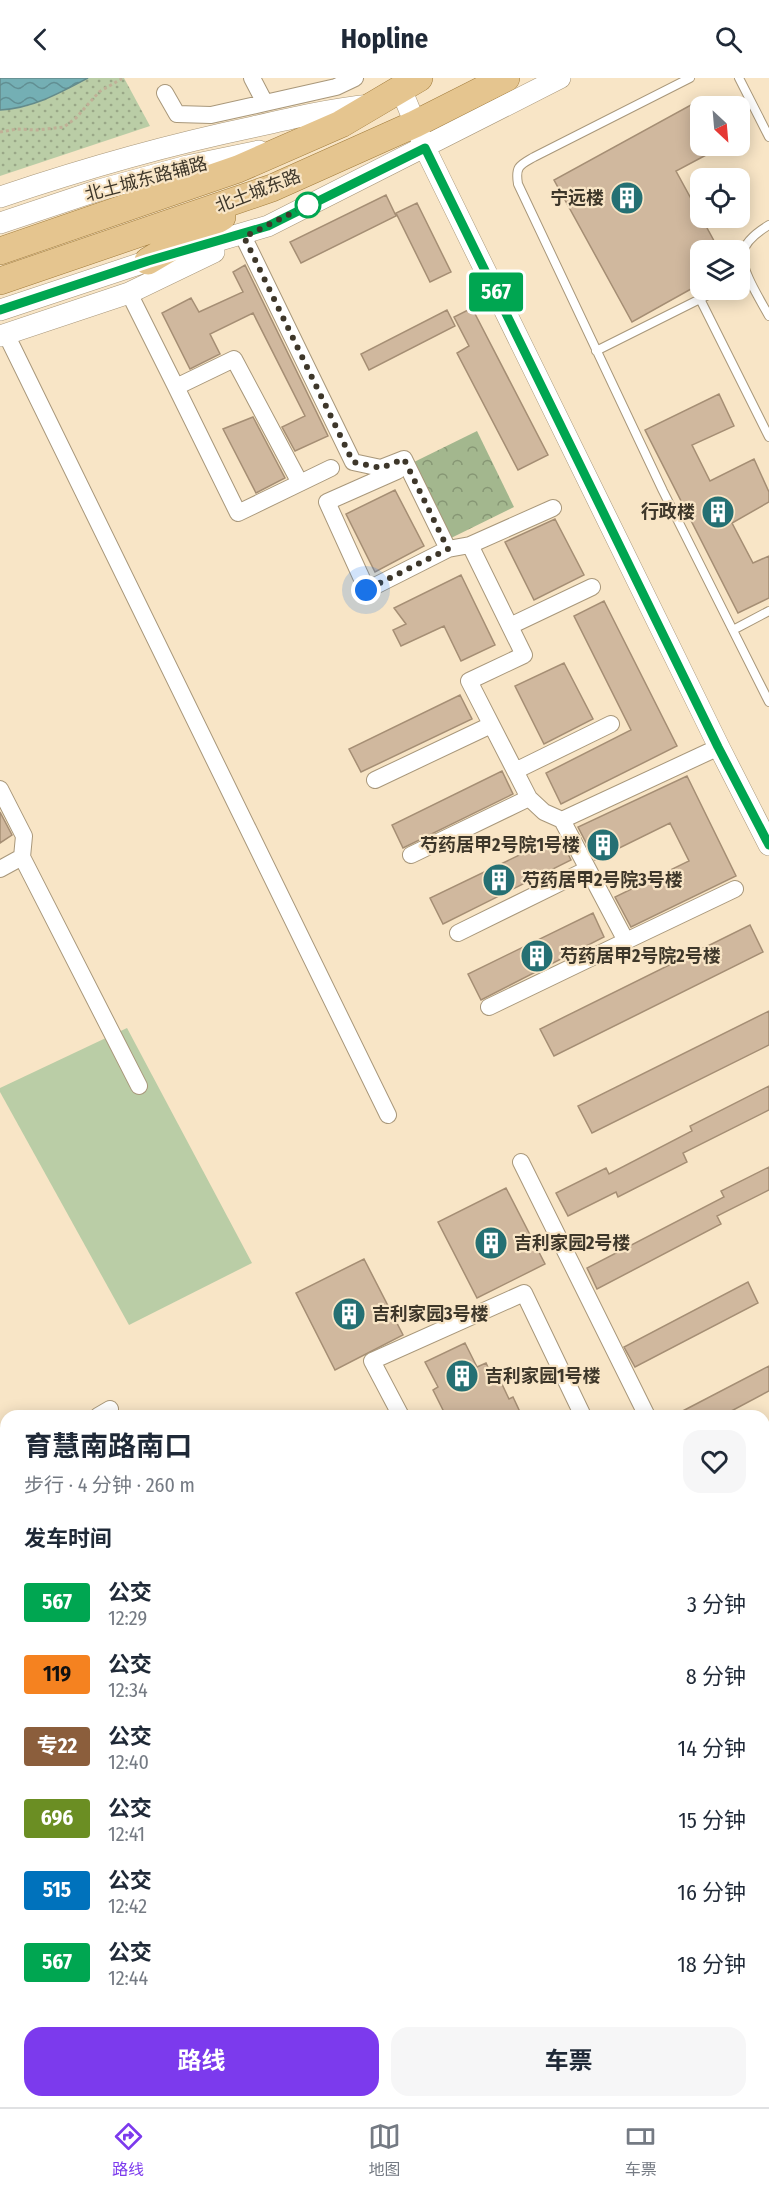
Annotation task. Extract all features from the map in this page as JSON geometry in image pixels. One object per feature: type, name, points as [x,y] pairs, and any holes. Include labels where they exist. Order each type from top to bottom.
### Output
[{"type":"main road","name":"北土城东路","points":[[0,281],[420,136],[506,78]]},
{"type":"main road","name":"北土城东路","points":[[0,251],[238,169],[340,124],[410,83]]},
{"type":"main road","points":[[148,261],[272,188]]},
{"type":"street","points":[[252,78],[265,103]]},
{"type":"street","points":[[165,93],[177,114],[211,115],[336,87],[356,78]]},
{"type":"street","points":[[388,1115],[3,335],[129,293],[268,226],[420,136],[560,78]]},
{"type":"street","points":[[410,83],[420,136],[718,747],[769,845]]},
{"type":"street","points":[[0,197],[148,151],[334,109],[374,104]]},
{"type":"street","name":"北土城东路辅路","points":[[0,223],[99,190],[187,166],[295,144]]},
{"type":"street","points":[[99,190],[148,151]]},
{"type":"street","points":[[0,310],[148,261],[268,226]]},
{"type":"street","points":[[244,237],[353,462],[381,468],[404,459],[448,549]]},
{"type":"street","points":[[129,293],[238,513],[331,468]]},
{"type":"street","points":[[176,387],[234,359],[300,483]]},
{"type":"street","points":[[408,466],[327,502],[366,590],[448,549],[470,545],[553,508]]},
{"type":"street","points":[[470,545],[524,655],[469,681],[529,798],[544,812],[562,820],[626,942]]},
{"type":"street","points":[[510,626],[592,586]]},
{"type":"street","points":[[515,771],[611,724]]},
{"type":"street","points":[[375,780],[491,725]]},
{"type":"street","points":[[562,820],[718,747]]},
{"type":"street","points":[[0,789],[24,836],[22,857],[139,1086]]},
{"type":"street","points":[[411,855],[529,798]]},
{"type":"street","points":[[0,869],[22,857]]},
{"type":"street","points":[[458,933],[588,869]]},
{"type":"street","points":[[489,1007],[735,889]]},
{"type":"street","points":[[521,1162],[644,1410]]},
{"type":"street","points":[[397,1410],[372,1361],[524,1293],[580,1410]]},
{"type":"lane","points":[[690,78],[534,157],[520,165],[516,174],[518,184],[596,351],[769,702]]},
{"type":"lane","points":[[739,78],[769,137]]},
{"type":"lane","points":[[750,241],[769,225]]},
{"type":"lane","points":[[750,287],[769,316]]},
{"type":"lane","points":[[596,351],[698,300]]},
{"type":"lane","points":[[700,300],[769,437]]},
{"type":"lane","points":[[733,630],[769,611]]},
{"type":"path","points":[[0,132],[64,127],[76,118],[99,92],[123,78]]},
{"type":"green space","points":[[0,78],[124,78],[150,126],[0,176]]},
{"type":"green space","points":[[477,431],[514,507],[447,540],[410,464]]},
{"type":"green space","points":[[127,1028],[252,1263],[129,1325],[0,1092],[0,1088]]},
{"type":"water","points":[[0,78],[88,78],[35,103],[0,110]]},
{"type":"building","name":"宁远楼","points":[[690,105],[690,156],[704,156],[676,171],[690,197],[690,228],[707,228],[714,240],[690,240],[690,290],[632,322],[554,180]]},
{"type":"building","points":[[386,195],[396,216],[301,263],[290,242]]},
{"type":"building","points":[[417,203],[451,272],[430,282],[396,213]]},
{"type":"building","points":[[245,265],[328,436],[295,451],[282,427],[305,416],[253,313],[210,334],[220,354],[190,369],[162,313],[191,298],[199,312],[243,292],[233,272]]},
{"type":"building","points":[[472,308],[548,455],[518,470],[457,353],[469,346],[454,317]]},
{"type":"building","points":[[447,310],[455,326],[369,370],[361,354]]},
{"type":"building","name":"行政楼","points":[[719,394],[734,426],[692,445],[710,481],[754,459],[769,492],[769,502],[732,523],[753,563],[769,556],[769,598],[738,613],[645,430]]},
{"type":"building","points":[[253,417],[285,478],[256,493],[223,429]]},
{"type":"building","points":[[395,490],[424,546],[375,572],[346,514]]},
{"type":"building","points":[[555,519],[584,575],[534,600],[505,542]]},
{"type":"building","points":[[461,575],[495,645],[461,661],[444,626],[401,646],[393,630],[406,624],[394,608]]},
{"type":"building","points":[[604,601],[677,746],[561,804],[546,773],[631,730],[574,616]]},
{"type":"building","points":[[564,663],[593,719],[544,744],[515,686]]},
{"type":"building","points":[[460,695],[472,719],[361,772],[349,749]]},
{"type":"building","points":[[502,771],[513,794],[403,848],[392,825]]},
{"type":"building","name":"芍药居甲2号院1号楼","points":[[687,776],[736,876],[631,927],[615,897],[689,861],[670,823],[595,860],[578,827]]},
{"type":"building","points":[[0,812],[12,835],[0,843]]},
{"type":"building","name":"芍药居甲2号院3号楼","points":[[559,836],[571,860],[443,924],[430,898]]},
{"type":"building","name":"芍药居甲2号院2号楼","points":[[593,913],[604,937],[481,1000],[468,974]]},
{"type":"building","points":[[750,925],[763,952],[554,1056],[540,1029]]},
{"type":"building","points":[[769,1011],[769,1045],[592,1133],[578,1106]]},
{"type":"building","points":[[769,1086],[769,1110],[683,1153],[687,1162],[618,1197],[616,1192],[568,1216],[556,1193],[606,1168],[609,1174],[692,1131],[690,1126]]},
{"type":"building","points":[[769,1167],[769,1190],[717,1216],[721,1224],[597,1289],[587,1268],[724,1197],[721,1191]]},
{"type":"building","name":"吉利家园2号楼","points":[[506,1188],[545,1264],[477,1298],[438,1222]]},
{"type":"building","name":"吉利家园3号楼","points":[[364,1259],[403,1335],[335,1370],[296,1293]]},
{"type":"building","points":[[748,1282],[758,1303],[635,1367],[624,1347]]},
{"type":"building","name":"吉利家园1号楼","points":[[465,1343],[477,1367],[486,1363],[495,1382],[500,1380],[509,1399],[513,1397],[519,1410],[443,1410],[433,1390],[438,1387],[425,1362]]},
{"type":"building","points":[[769,1366],[769,1391],[733,1410],[685,1410]]},
{"type":"bus line","name":"567","points":[[0,310],[148,261],[268,226],[425,148],[718,747],[769,845]]},
{"type":"place","name":"宁远楼","points":[[627,198]]},
{"type":"place","name":"行政楼","points":[[718,512]]},
{"type":"place","name":"芍药居甲2号院1号楼","points":[[603,845]]},
{"type":"place","name":"芍药居甲2号院3号楼","points":[[499,880]]},
{"type":"place","name":"芍药居甲2号院2号楼","points":[[537,956]]},
{"type":"place","name":"吉利家园2号楼","points":[[491,1243]]},
{"type":"place","name":"吉利家园3号楼","points":[[349,1314]]},
{"type":"place","name":"吉利家园1号楼","points":[[462,1376]]},
{"type":"route","points":[[308,205],[244,237],[353,462],[381,468],[404,459],[448,549],[366,590]]}]
